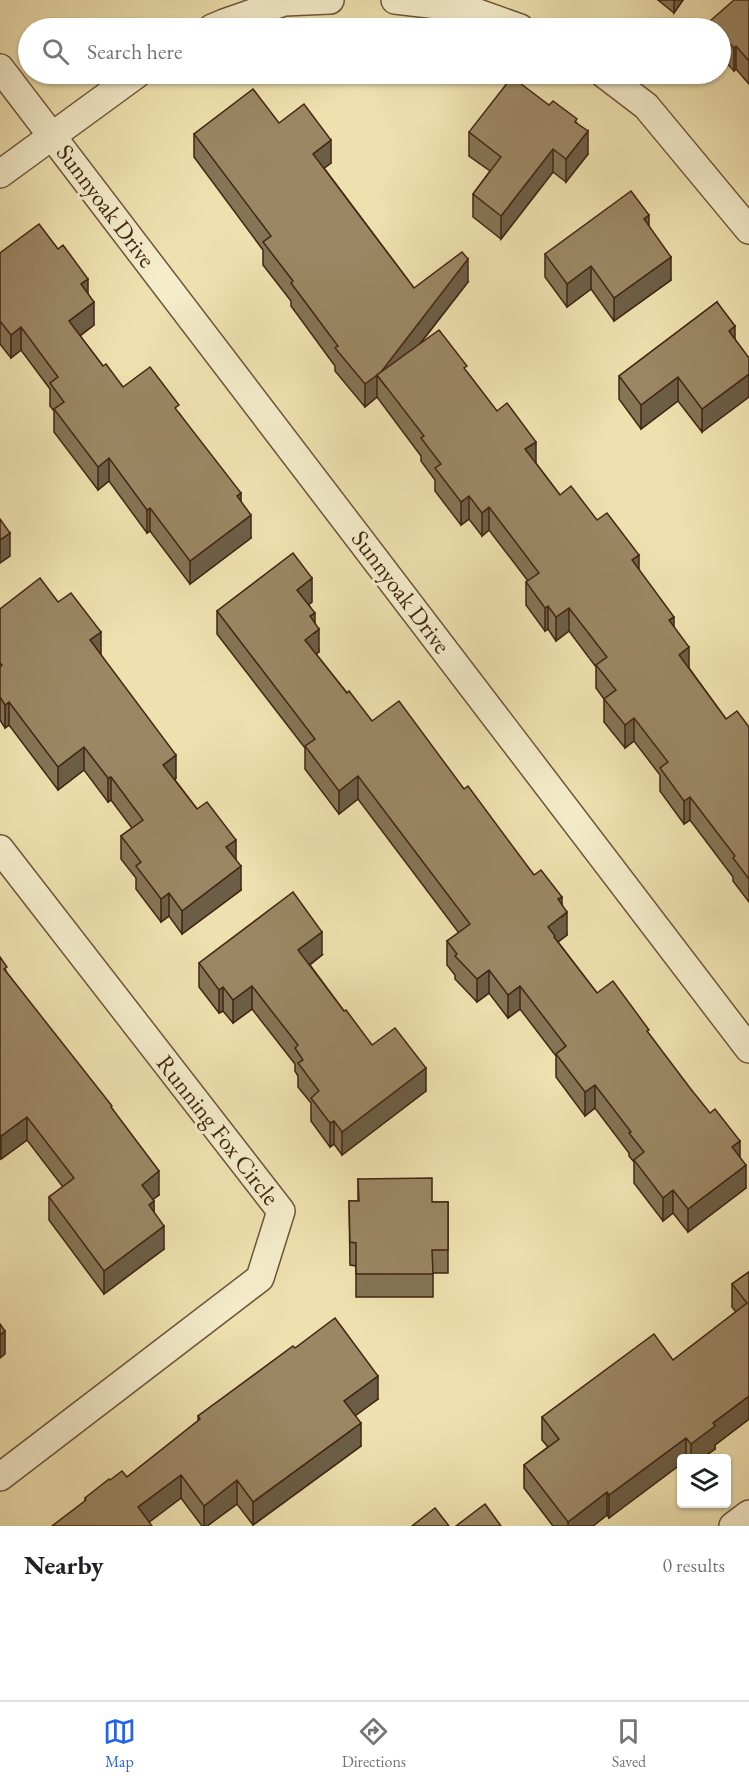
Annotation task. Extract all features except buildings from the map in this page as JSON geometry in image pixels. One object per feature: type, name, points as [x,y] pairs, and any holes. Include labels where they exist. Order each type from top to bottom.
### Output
[{"type":"street","points":[[236,18],[284,2],[330,0]]},
{"type":"street","points":[[395,0],[464,8],[492,18]]},
{"type":"street","name":"Sunnyoak Drive","points":[[0,68],[749,1049]]},
{"type":"street","name":"Sunnyoak Drive","points":[[0,174],[123,84]]},
{"type":"street","points":[[617,84],[646,106],[749,231]]},
{"type":"street","name":"Running Fox Circle","points":[[0,849],[281,1211],[260,1278],[0,1477]]},
{"type":"street","points":[[733,1526],[749,1514]]}]
